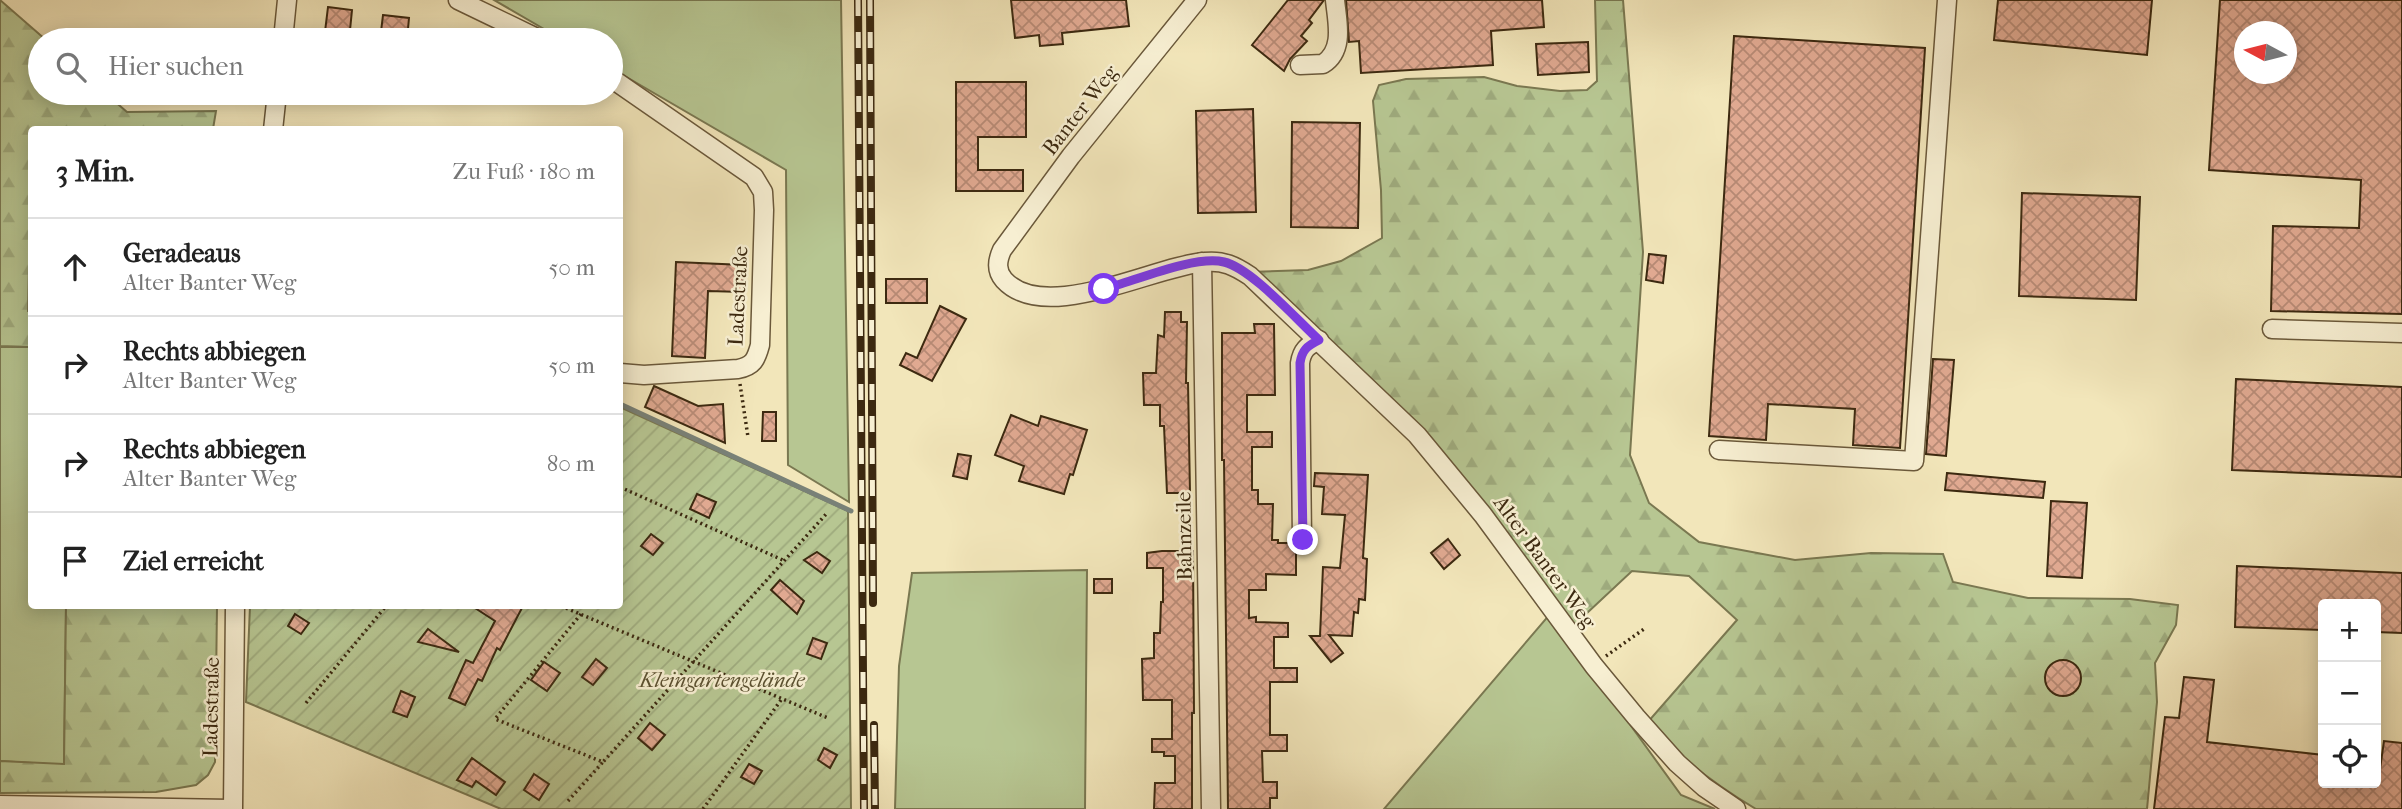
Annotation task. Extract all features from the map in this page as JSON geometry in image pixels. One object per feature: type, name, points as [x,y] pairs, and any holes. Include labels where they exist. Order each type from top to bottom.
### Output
[{"type":"street","points":[[284,28],[287,0]]},
{"type":"street","points":[[458,0],[516,28]]},
{"type":"street","name":"Banter Weg","points":[[1002,250],[1072,156],[1197,0]]},
{"type":"street","points":[[1300,65],[1324,64],[1334,53],[1339,35],[1335,0]]},
{"type":"street","points":[[1719,450],[1914,461],[1947,0]]},
{"type":"street","name":"Ladestraße","points":[[623,86],[754,177],[763,192],[764,201],[760,345],[756,360],[747,367],[738,369],[644,375],[623,373]]},
{"type":"street","points":[[273,126],[276,105]]},
{"type":"street","name":"Alter Banter Weg","points":[[1002,250],[997,267],[1000,276],[1021,292],[1048,296],[1104,289],[1202,262],[1226,262],[1242,270],[1417,435],[1483,515],[1594,666],[1677,763],[1704,787],[1736,809]]},
{"type":"street","name":"Bahnzeile","points":[[1202,262],[1211,809]]},
{"type":"street","points":[[2272,328],[2402,332]]},
{"type":"street","points":[[1303,540],[1300,363],[1302,353],[1308,345],[1319,340]]},
{"type":"street","name":"Ladestraße","points":[[231,809],[235,609]]},
{"type":"street","points":[[0,804],[231,809]]},
{"type":"path","points":[[738,369],[748,437]]},
{"type":"path","points":[[623,488],[785,561]]},
{"type":"path","points":[[568,802],[828,512]]},
{"type":"path","points":[[306,703],[384,609]]},
{"type":"path","points":[[568,609],[828,718]]},
{"type":"path","points":[[581,614],[495,719],[603,762]]},
{"type":"path","points":[[1594,666],[1644,629]]},
{"type":"path","points":[[703,809],[781,700]]},
{"type":"green space","points":[[0,0],[32,28],[28,28],[28,105],[119,105],[127,112],[216,111],[214,126],[28,126],[28,347],[0,346]]},
{"type":"green space","points":[[494,0],[841,0],[849,502],[788,465],[786,170],[623,75],[623,28],[542,28]]},
{"type":"green space","points":[[1595,0],[1623,0],[1643,252],[1630,455],[1649,503],[1699,542],[1795,560],[1871,553],[1943,554],[1953,582],[2028,598],[2130,599],[2178,605],[2176,625],[2155,663],[2157,702],[2147,809],[1756,809],[1698,770],[1647,723],[1737,620],[1689,576],[1632,571],[1571,628],[1431,439],[1250,272],[1308,270],[1341,261],[1382,238],[1381,190],[1373,101],[1379,85],[1406,79],[1484,77],[1517,86],[1560,91],[1587,90],[1597,81]]},
{"type":"green space","points":[[0,347],[28,347],[28,609],[66,609],[64,765],[0,761]]},
{"type":"green space","name":"Kleingartengelände","points":[[623,408],[848,511],[851,809],[501,809],[246,702],[250,609],[623,609]]},
{"type":"green space","points":[[1087,570],[1085,809],[895,809],[899,666],[912,573]]},
{"type":"green space","points":[[66,609],[217,609],[215,762],[208,775],[196,785],[156,792],[0,793],[0,761],[64,764]]},
{"type":"green space","points":[[1550,614],[1681,795],[1715,809],[1384,809]]},
{"type":"building","points":[[1011,0],[1126,0],[1129,26],[1062,33],[1063,44],[1040,46],[1039,35],[1015,38]]},
{"type":"building","points":[[1288,0],[1324,0],[1309,20],[1312,23],[1301,36],[1307,41],[1290,59],[1284,71],[1252,45]]},
{"type":"building","points":[[1346,0],[1542,0],[1544,27],[1491,31],[1493,65],[1361,73],[1359,41],[1349,42]]},
{"type":"building","points":[[1998,0],[2152,0],[2147,55],[1994,40]]},
{"type":"building","points":[[2220,0],[2402,0],[2402,314],[2271,311],[2273,226],[2359,228],[2361,180],[2209,170]]},
{"type":"building","points":[[328,7],[352,10],[350,28],[325,28]]},
{"type":"building","points":[[383,15],[409,18],[408,28],[381,28]]},
{"type":"building","points":[[1734,36],[1925,48],[1900,448],[1853,445],[1855,409],[1768,404],[1766,440],[1709,436]]},
{"type":"building","points":[[1588,42],[1589,72],[1538,75],[1536,44]]},
{"type":"building","points":[[956,82],[1026,82],[1026,137],[978,137],[978,170],[1023,170],[1023,191],[956,191]]},
{"type":"building","points":[[1253,109],[1256,212],[1198,213],[1196,111]]},
{"type":"building","points":[[1292,122],[1360,123],[1358,228],[1291,227]]},
{"type":"building","points":[[2022,193],[2140,197],[2136,300],[2019,296]]},
{"type":"building","points":[[1649,254],[1666,256],[1663,283],[1646,280]]},
{"type":"building","points":[[676,262],[744,265],[743,292],[708,291],[705,358],[672,356]]},
{"type":"building","points":[[886,279],[927,279],[927,303],[886,303]]},
{"type":"building","points":[[940,306],[966,319],[932,381],[900,365],[906,353],[917,358]]},
{"type":"building","points":[[1165,312],[1181,312],[1181,322],[1187,322],[1190,493],[1167,493],[1164,426],[1160,426],[1160,405],[1144,405],[1143,373],[1156,373],[1158,335],[1164,337]]},
{"type":"building","points":[[1254,324],[1274,324],[1275,395],[1247,395],[1247,432],[1272,432],[1272,447],[1252,447],[1252,490],[1258,490],[1258,504],[1273,504],[1272,540],[1291,543],[1296,549],[1296,575],[1266,574],[1266,590],[1249,590],[1249,618],[1256,617],[1256,622],[1288,623],[1288,637],[1274,637],[1274,668],[1297,668],[1297,682],[1270,682],[1270,735],[1287,735],[1287,751],[1262,751],[1263,782],[1277,782],[1277,798],[1270,798],[1270,809],[1228,809],[1222,333],[1255,333]]},
{"type":"building","points":[[1933,359],[1954,360],[1946,456],[1926,454]]},
{"type":"building","points":[[2236,379],[2402,387],[2402,477],[2232,470]]},
{"type":"building","points":[[654,386],[698,406],[723,404],[725,443],[645,407]]},
{"type":"building","points":[[763,412],[776,412],[776,441],[762,441]]},
{"type":"building","points":[[1011,415],[1038,426],[1041,416],[1087,430],[1064,494],[1019,481],[1024,466],[995,455]]},
{"type":"building","points":[[958,454],[971,456],[967,479],[953,476]]},
{"type":"building","points":[[1315,473],[1368,475],[1363,558],[1367,559],[1365,600],[1359,599],[1358,613],[1354,612],[1352,636],[1329,635],[1343,653],[1331,662],[1310,636],[1320,636],[1323,567],[1340,568],[1345,515],[1322,514],[1324,487],[1314,486]]},
{"type":"building","points":[[1947,473],[2045,482],[2043,498],[1945,490]]},
{"type":"building","points":[[697,494],[716,502],[709,518],[690,509]]},
{"type":"building","points":[[2051,501],[2087,503],[2082,578],[2047,576]]},
{"type":"building","points":[[651,534],[663,543],[653,555],[641,546]]},
{"type":"building","points":[[1448,539],[1460,555],[1444,569],[1431,553]]},
{"type":"building","points":[[1193,551],[1192,809],[1154,809],[1155,783],[1175,783],[1175,756],[1152,752],[1152,739],[1172,739],[1172,700],[1143,700],[1142,659],[1154,658],[1154,633],[1160,633],[1163,602],[1163,568],[1147,568],[1147,553]]},
{"type":"building","points":[[817,552],[830,561],[822,573],[804,560]]},
{"type":"building","points":[[2237,566],[2402,573],[2402,633],[2381,632],[2381,599],[2318,599],[2318,630],[2235,627]]},
{"type":"building","points":[[1094,579],[1112,579],[1112,593],[1094,593]]},
{"type":"building","points":[[780,580],[804,601],[797,614],[771,590]]},
{"type":"building","points":[[477,609],[521,609],[500,650],[497,648],[482,681],[478,679],[465,705],[449,698],[466,660],[473,663],[495,621]]},
{"type":"building","points":[[295,614],[309,623],[301,634],[288,626]]},
{"type":"building","points":[[428,629],[459,652],[418,642]]},
{"type":"building","points":[[813,638],[827,643],[821,659],[807,654]]},
{"type":"building","points":[[596,659],[607,668],[593,685],[582,677]]},
{"type":"building","points":[[2063,660],[2076,665],[2081,678],[2076,691],[2063,696],[2050,691],[2045,678],[2050,665]]},
{"type":"building","points":[[544,662],[560,673],[547,691],[531,680]]},
{"type":"building","points":[[2184,677],[2214,680],[2207,742],[2318,754],[2318,788],[2381,788],[2384,741],[2402,743],[2402,809],[2154,809],[2165,717],[2179,718]]},
{"type":"building","points":[[401,691],[415,697],[407,717],[393,712]]},
{"type":"building","points":[[650,723],[665,735],[652,750],[638,738]]},
{"type":"building","points":[[824,748],[837,755],[830,768],[818,760]]},
{"type":"building","points":[[472,758],[505,782],[496,795],[476,781],[472,787],[457,780]]},
{"type":"building","points":[[749,764],[762,771],[754,784],[741,777]]},
{"type":"building","points":[[534,774],[549,784],[539,800],[524,790]]},
{"type":"waterway","points":[[623,405],[851,511]]},
{"type":"railway","points":[[858,0],[864,809]]},
{"type":"railway","points":[[870,0],[873,603]]},
{"type":"railway","points":[[874,725],[875,809]]},
{"type":"route","points":[[1104,289],[1202,262],[1226,262],[1250,276],[1319,340],[1308,345],[1302,353],[1300,363],[1303,540]]}]
